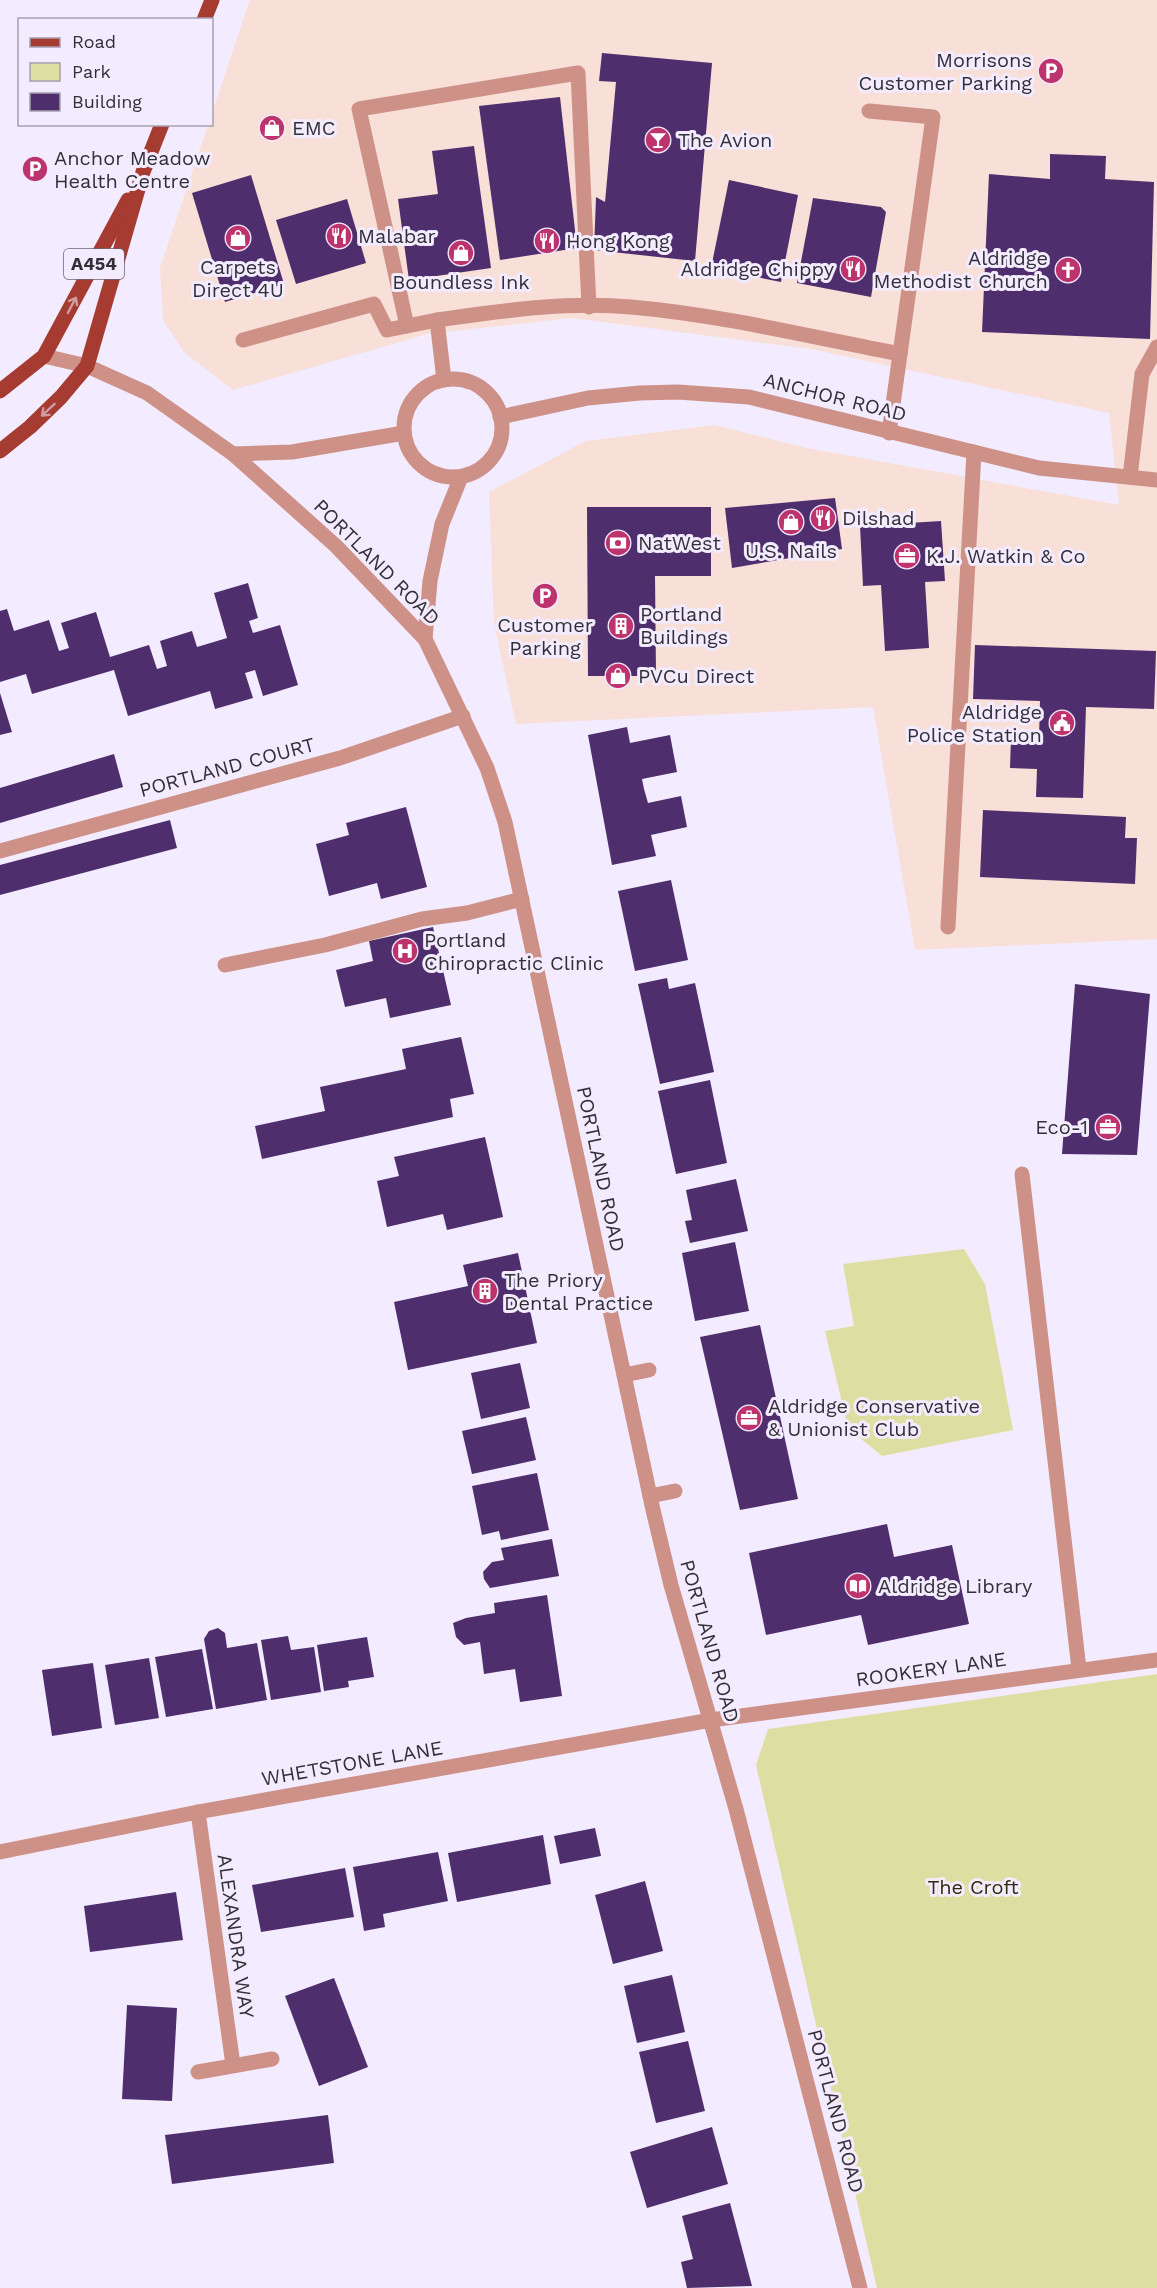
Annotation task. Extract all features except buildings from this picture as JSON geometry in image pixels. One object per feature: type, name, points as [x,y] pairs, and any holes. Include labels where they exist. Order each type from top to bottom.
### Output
[{"type":"main road","points":[[205,18],[212,0]]},
{"type":"main road","name":"A454","points":[[0,451],[30,427],[61,397],[87,366],[143,172],[161,126]]},
{"type":"main road","name":"A454","points":[[0,391],[44,356],[143,172]]},
{"type":"street","points":[[407,326],[359,109],[578,74],[589,307]]},
{"type":"street","points":[[869,111],[933,117],[889,433]]},
{"type":"street","points":[[243,340],[374,304],[387,330],[437,320],[532,307],[630,307],[718,318],[900,354]]},
{"type":"street","points":[[437,320],[444,380]]},
{"type":"street","points":[[1130,477],[1142,374],[1157,347]]},
{"type":"street","name":"PORTLAND ROAD","points":[[44,356],[87,366],[147,393],[233,454],[336,546],[425,639],[487,768],[505,822],[671,1584],[711,1720],[860,2288]]},
{"type":"street","points":[[444,380],[460,380],[477,386],[491,399],[501,417],[500,441],[493,457],[477,471],[461,477],[447,477],[424,468],[412,456],[404,433],[406,411],[415,396],[428,386],[444,380]]},
{"type":"street","name":"ANCHOR ROAD","points":[[501,417],[588,398],[678,392],[749,397],[1039,468],[1157,480]]},
{"type":"street","points":[[233,454],[292,452],[404,433]]},
{"type":"street","points":[[948,927],[974,453]]},
{"type":"street","points":[[425,639],[430,581],[442,524],[461,477]]},
{"type":"street","name":"PORTLAND COURT","points":[[0,851],[340,758],[463,716]]},
{"type":"street","points":[[225,965],[325,945],[422,919],[467,913],[522,899]]},
{"type":"street","points":[[1022,1174],[1079,1669]]},
{"type":"street","points":[[624,1375],[649,1370]]},
{"type":"street","points":[[650,1496],[675,1491]]},
{"type":"street","name":"ROOKERY LANE","points":[[711,1720],[1157,1660]]},
{"type":"street","name":"WHETSTONE LANE","points":[[0,1852],[198,1812],[711,1720]]},
{"type":"street","name":"ALEXANDRA WAY","points":[[198,1812],[233,2065]]},
{"type":"street","points":[[198,2072],[272,2059]]},
{"type":"shaded area","points":[[250,0],[1157,0],[1157,939],[915,950],[873,707],[516,724],[494,623],[489,492],[586,441],[714,425],[807,448],[1119,505],[1109,413],[811,349],[572,318],[427,334],[233,390],[184,352],[163,320],[160,268],[208,126],[213,126],[213,110]]},
{"type":"green space","points":[[964,1249],[985,1284],[1013,1430],[882,1456],[848,1428],[825,1331],[854,1326],[843,1264]]},
{"type":"green space","name":"The Croft","points":[[1157,1674],[1157,2288],[877,2288],[756,1765],[768,1729]]},
{"type":"place","name":"Morrisons Customer Parking","points":[[1051,71]]},
{"type":"place","name":"EMC","points":[[272,128]]},
{"type":"place","name":"The Avion","points":[[658,140]]},
{"type":"place","name":"Anchor Meadow Health Centre","points":[[35,169]]},
{"type":"place","name":"Malabar","points":[[339,236]]},
{"type":"place","name":"Carpets Direct 4U","points":[[238,238]]},
{"type":"place","name":"Hong Kong","points":[[547,241]]},
{"type":"place","name":"Boundless Ink","points":[[461,253]]},
{"type":"place","name":"Aldridge Chippy","points":[[853,269]]},
{"type":"place","name":"Aldridge Methodist Church","points":[[1068,270]]},
{"type":"place","name":"Dilshad","points":[[823,518]]},
{"type":"place","name":"U.S. Nails","points":[[791,522]]},
{"type":"place","name":"NatWest","points":[[618,543]]},
{"type":"place","name":"K.J. Watkin & Co","points":[[907,556]]},
{"type":"place","name":"Customer Parking","points":[[545,596]]},
{"type":"place","name":"Portland Buildings","points":[[621,626]]},
{"type":"place","name":"PVCu Direct","points":[[618,676]]},
{"type":"place","name":"Aldridge Police Station","points":[[1062,723]]},
{"type":"place","name":"Portland Chiropractic Clinic","points":[[405,951]]},
{"type":"place","name":"Eco-1","points":[[1108,1127]]},
{"type":"place","name":"The Priory Dental Practice","points":[[485,1291]]},
{"type":"place","name":"Aldridge Conservative & Unionist Club","points":[[749,1418]]},
{"type":"place","name":"Aldridge Library","points":[[858,1586]]}]
